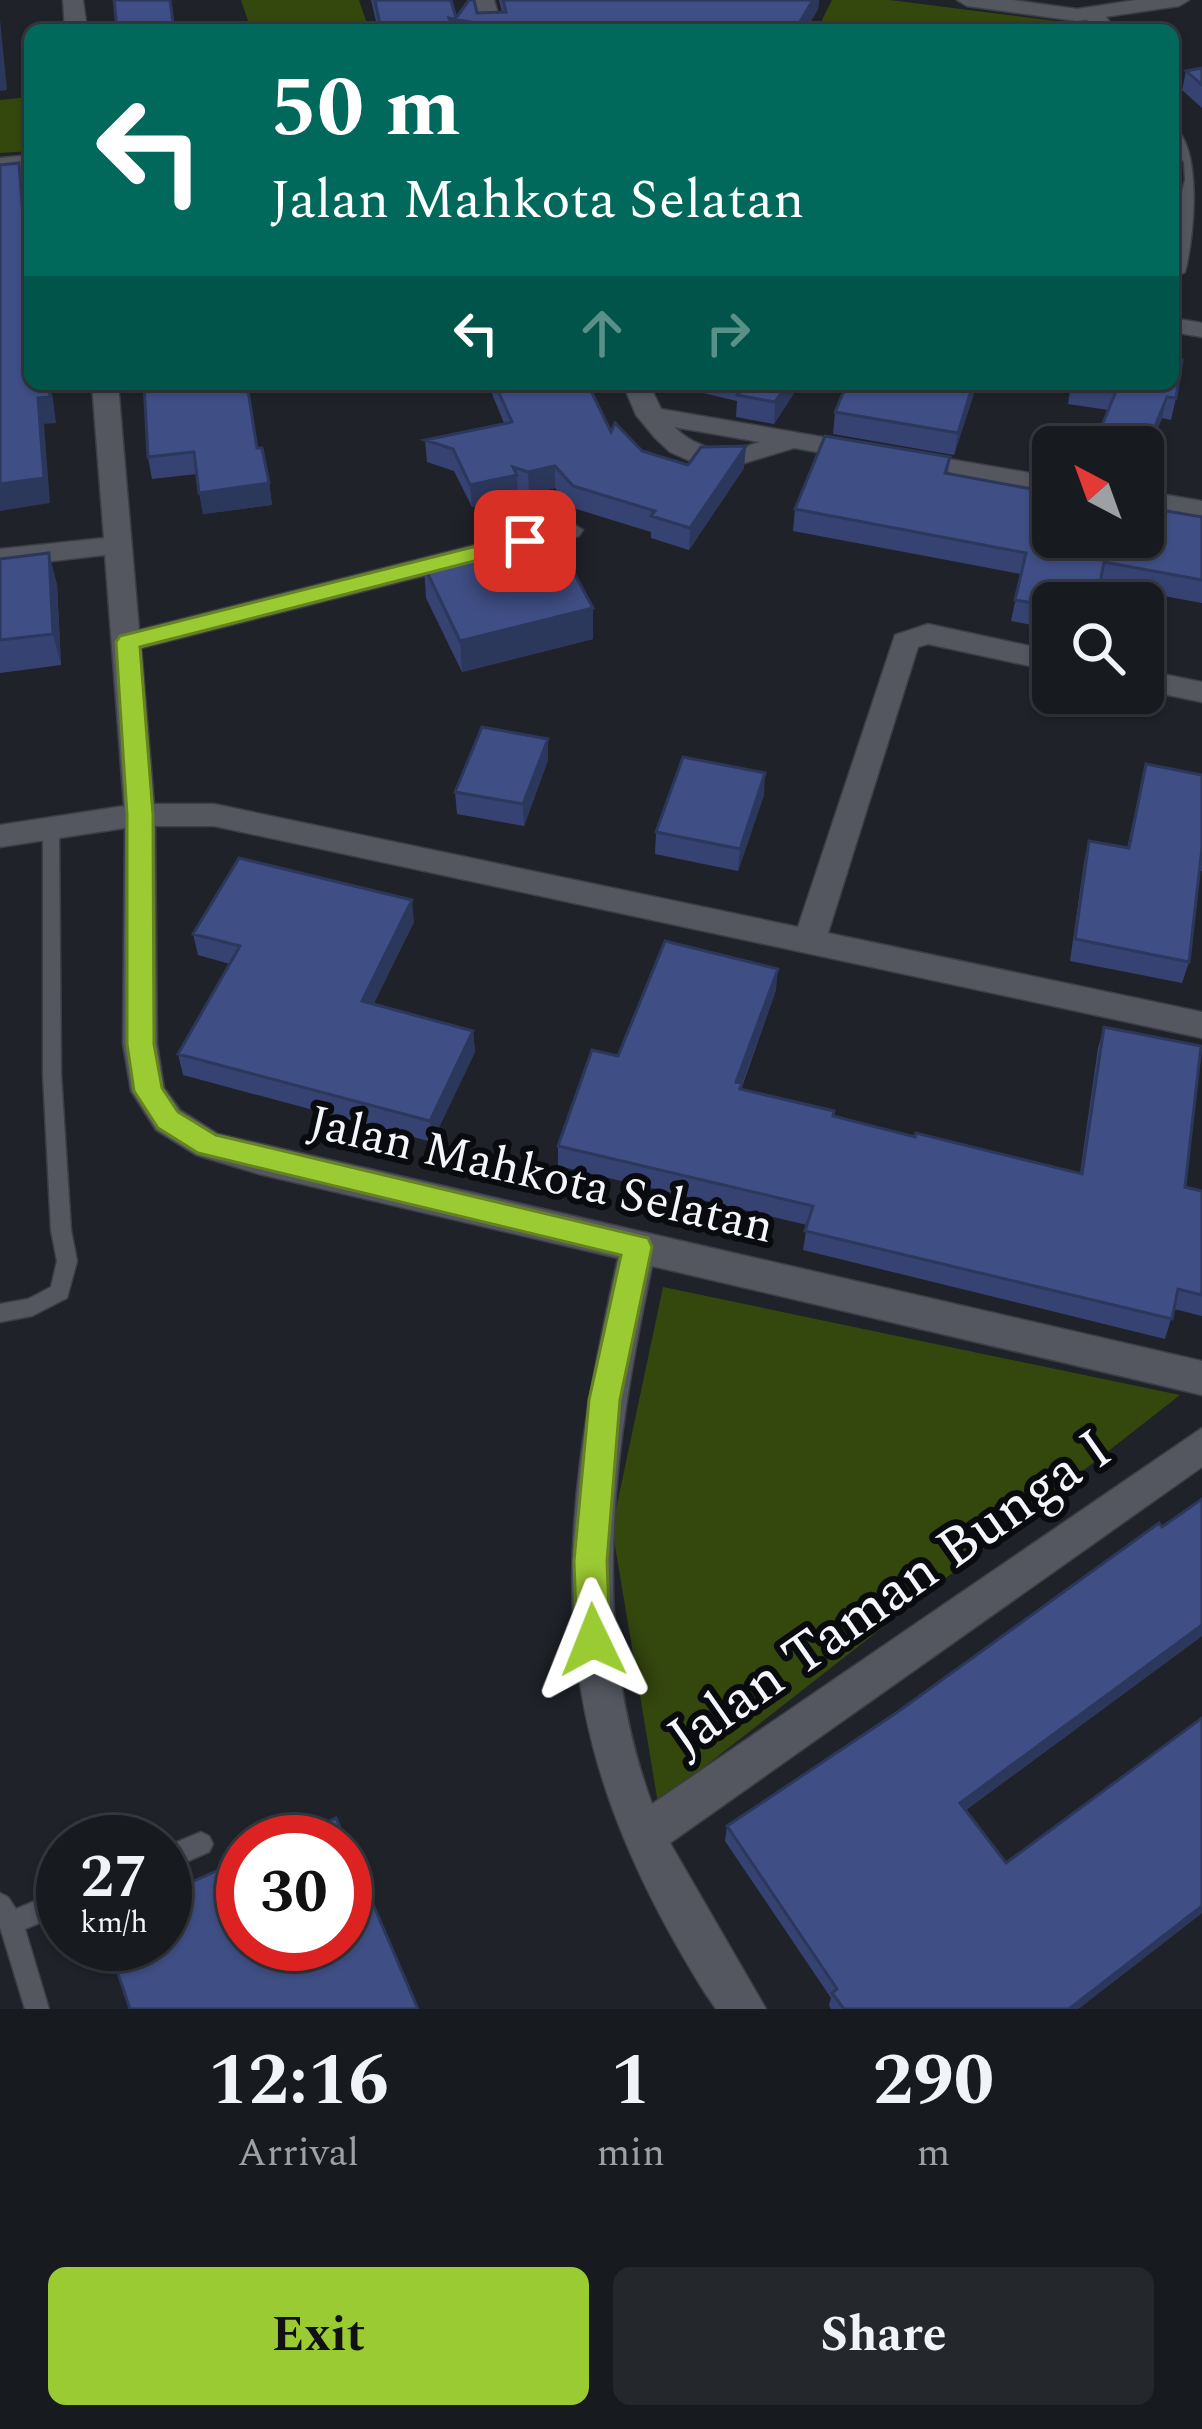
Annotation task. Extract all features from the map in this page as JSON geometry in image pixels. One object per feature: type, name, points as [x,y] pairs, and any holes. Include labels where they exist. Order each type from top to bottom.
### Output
[{"type":"street","points":[[968,0],[1090,22],[1179,0]]},
{"type":"street","points":[[1179,249],[1197,180],[1190,163]]},
{"type":"street","name":"Jalan Mahkota Selatan","points":[[106,390],[140,815],[140,1044],[148,1091],[168,1120],[208,1145],[260,1160],[1202,1378]]},
{"type":"street","points":[[639,390],[649,415],[1032,480]]},
{"type":"street","points":[[1164,504],[1202,510]]},
{"type":"street","points":[[128,642],[569,530]]},
{"type":"street","points":[[0,558],[119,544]]},
{"type":"street","points":[[809,942],[905,642],[928,634],[1032,656]]},
{"type":"street","points":[[1164,684],[1202,692]]},
{"type":"street","points":[[0,836],[51,843],[140,815],[185,812],[260,823],[1202,1025]]},
{"type":"street","points":[[638,1247],[604,1400],[591,1561],[593,1640],[607,1730],[644,1836],[691,1934],[743,2009]]},
{"type":"street","name":"Jalan Taman Bunga I","points":[[644,1836],[1202,1445]]},
{"type":"lane","points":[[0,1312],[32,1307],[60,1292],[68,1262],[61,1230],[52,1074],[51,843]]},
{"type":"lane","points":[[192,1848],[201,1844]]},
{"type":"lane","points":[[36,1907],[6,1914],[37,2009]]},
{"type":"green space","points":[[241,0],[359,0],[367,24],[249,24]]},
{"type":"green space","points":[[832,0],[890,0],[1064,24],[820,24]]},
{"type":"green space","points":[[24,98],[24,151],[0,153],[0,100]]},
{"type":"green space","points":[[663,1287],[1180,1395],[658,1803],[612,1528]]},
{"type":"building","points":[[114,0],[170,0],[173,24],[116,24]]},
{"type":"building","points":[[375,0],[451,0],[456,18],[469,0],[474,0],[477,13],[506,12],[503,0],[813,0],[799,24],[480,24],[449,18],[452,24],[380,24]]},
{"type":"building","points":[[1202,68],[1202,85],[1186,71]]},
{"type":"building","points":[[19,163],[24,216],[24,390],[49,390],[50,397],[38,398],[44,478],[0,484],[0,165]]},
{"type":"building","points":[[144,390],[248,390],[257,448],[262,448],[269,483],[199,493],[194,452],[148,457]]},
{"type":"building","points":[[498,390],[590,390],[611,432],[615,423],[642,451],[688,465],[701,447],[746,446],[690,528],[651,516],[655,511],[573,486],[555,466],[528,472],[513,467],[517,475],[470,485],[453,449],[425,440],[512,422]]},
{"type":"building","points":[[741,390],[783,390],[775,402],[737,395]]},
{"type":"building","points":[[844,390],[971,390],[958,433],[835,412]]},
{"type":"building","points":[[1117,390],[1177,390],[1176,398],[1167,397],[1155,426],[1102,426]]},
{"type":"building","points":[[825,436],[950,457],[945,473],[1032,489],[1032,558],[1164,558],[1164,511],[1202,517],[1202,580],[1104,562],[1100,582],[1032,582],[1032,603],[1015,600],[1026,553],[795,509]]},
{"type":"building","points":[[554,536],[593,608],[460,641],[424,566]]},
{"type":"building","points":[[49,553],[53,634],[0,640],[0,559]]},
{"type":"building","points":[[482,727],[548,739],[523,804],[455,792]]},
{"type":"building","points":[[683,757],[765,773],[740,849],[656,832]]},
{"type":"building","points":[[1146,764],[1202,775],[1202,848],[1189,962],[1075,939],[1089,841],[1129,848]]},
{"type":"building","points":[[239,858],[412,900],[362,1001],[473,1031],[430,1121],[178,1054],[240,946],[193,934]]},
{"type":"building","points":[[665,941],[778,969],[736,1082],[742,1083],[740,1089],[834,1111],[833,1116],[915,1137],[916,1133],[1082,1174],[1104,1027],[1201,1046],[1185,1187],[1202,1191],[1202,1295],[1178,1289],[1172,1319],[805,1231],[813,1206],[558,1146],[592,1050],[618,1056]]},
{"type":"building","points":[[1202,1499],[1202,1625],[960,1803],[1006,1863],[1202,1718],[1202,1906],[1069,2009],[844,2009],[832,1993],[837,1989],[727,1826],[899,1711],[1159,1523],[1162,1527]]},
{"type":"building","points":[[216,1871],[216,1971],[372,1971],[372,1902],[418,2009],[130,2009],[117,1971],[192,1971],[192,1882]]},
{"type":"route","points":[[525,541],[128,642],[140,815],[140,1044],[148,1091],[168,1120],[208,1145],[638,1247],[604,1400],[591,1561],[593,1640]]}]
